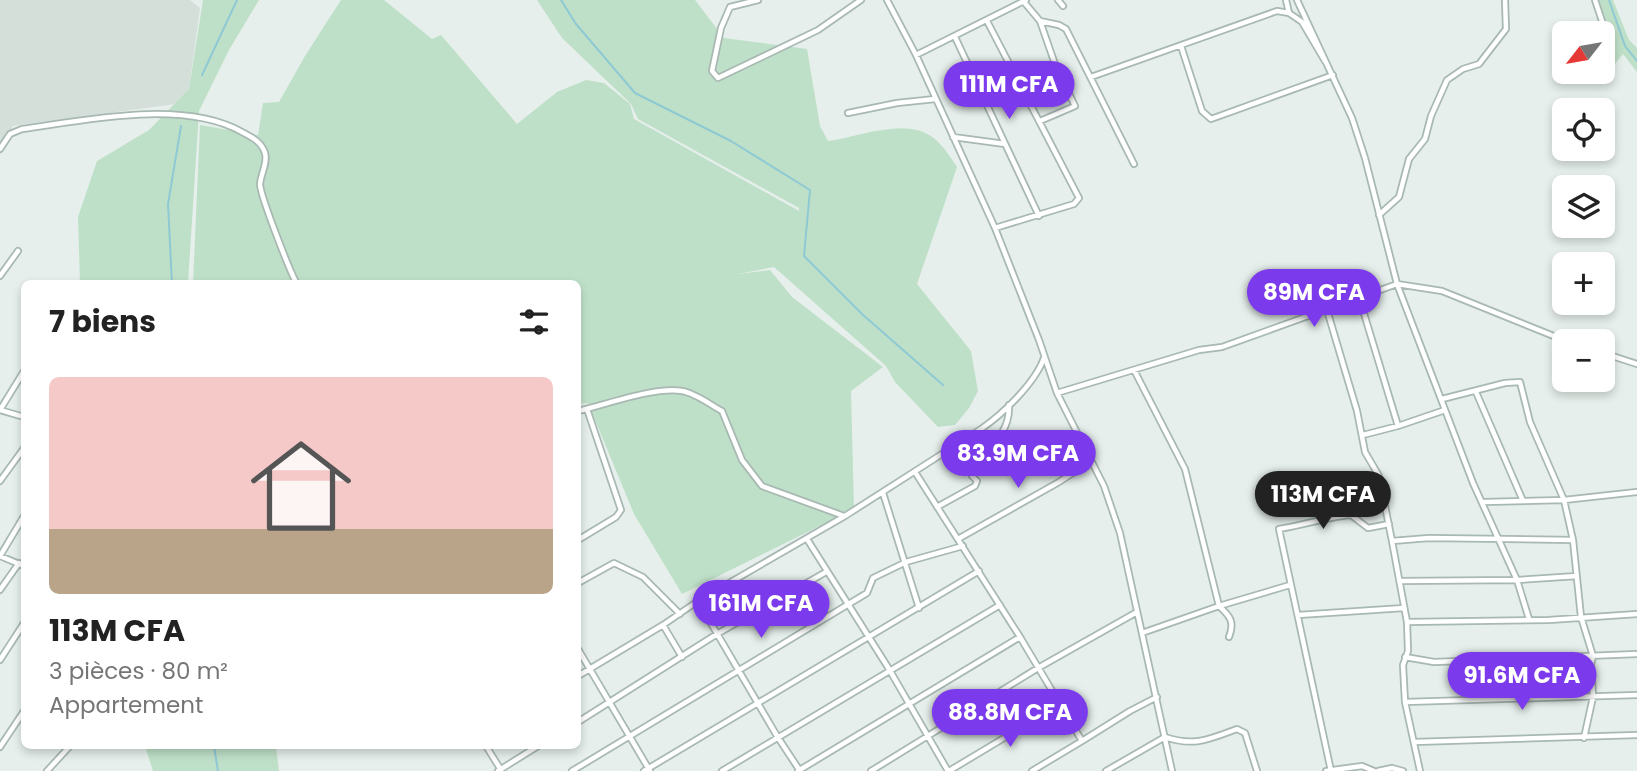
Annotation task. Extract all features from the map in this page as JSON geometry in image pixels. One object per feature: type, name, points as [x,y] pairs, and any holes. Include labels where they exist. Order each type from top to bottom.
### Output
[{"type":"street","points":[[758,0],[730,7],[724,18],[712,71],[718,78],[818,30],[862,0]]},
{"type":"street","points":[[887,0],[916,55],[995,228],[1057,393],[1112,507],[1172,771]]},
{"type":"street","points":[[1058,0],[1063,6]]},
{"type":"street","points":[[1286,0],[1290,13]]},
{"type":"street","points":[[1297,0],[1352,118],[1397,284],[1414,322],[1474,483],[1517,580],[1530,619]]},
{"type":"street","points":[[1379,215],[1399,197],[1409,159],[1425,139],[1431,116],[1447,80],[1463,69],[1479,64],[1506,29],[1505,0]]},
{"type":"street","points":[[1595,0],[1602,21]]},
{"type":"street","points":[[916,55],[1025,1],[1040,21],[1056,67],[1075,106],[1040,121]]},
{"type":"street","points":[[1091,77],[1278,11],[1290,13],[1302,22],[1330,66]]},
{"type":"street","points":[[987,21],[1079,198],[1074,204],[995,228]]},
{"type":"street","points":[[1040,21],[1066,29],[1134,164]]},
{"type":"street","points":[[955,37],[1040,216]]},
{"type":"street","points":[[1181,46],[1202,111],[1211,119],[1333,75]]},
{"type":"street","points":[[848,113],[935,99]]},
{"type":"street","points":[[0,149],[10,134],[22,130],[160,113],[233,127],[255,140],[264,152],[266,160],[261,189],[295,280]]},
{"type":"street","points":[[953,137],[1006,144]]},
{"type":"street","points":[[0,276],[18,251]]},
{"type":"street","points":[[1057,393],[1199,350],[1222,347],[1397,284],[1442,291],[1552,335]]},
{"type":"street","points":[[1359,298],[1398,426]]},
{"type":"street","points":[[1327,310],[1363,435],[1365,453],[1379,476],[1389,524],[1407,622],[1408,651],[1403,665],[1405,702],[1420,771]]},
{"type":"street","points":[[581,674],[698,601],[883,493],[988,424],[1035,377],[1044,357]]},
{"type":"street","points":[[1615,357],[1637,364]]},
{"type":"street","points":[[1134,370],[1185,469],[1219,606],[1230,616],[1233,624],[1229,637]]},
{"type":"street","points":[[21,376],[0,410],[21,416]]},
{"type":"street","points":[[1442,400],[1505,383],[1520,382],[1530,422],[1564,500],[1573,540],[1581,617],[1593,656],[1593,697],[1584,738]]},
{"type":"street","points":[[581,410],[644,395],[673,390],[686,391],[723,411],[742,460],[766,489],[845,516]]},
{"type":"street","points":[[1476,392],[1523,501]]},
{"type":"street","points":[[937,507],[975,486],[977,481],[972,476],[970,464],[997,442],[1009,415],[1009,405]]},
{"type":"street","points":[[581,538],[616,517],[621,510],[587,409]]},
{"type":"street","points":[[1363,435],[1445,410]]},
{"type":"street","points":[[0,481],[21,451]]},
{"type":"street","points":[[958,539],[1091,461]]},
{"type":"street","points":[[915,472],[1000,604],[1082,741]]},
{"type":"street","points":[[1483,502],[1564,500],[1637,492]]},
{"type":"street","points":[[883,493],[919,608]]},
{"type":"street","points":[[1389,524],[1368,528],[1351,515],[1279,529],[1329,771],[1362,766],[1376,771],[1392,768],[1403,771]]},
{"type":"street","points":[[21,521],[0,556],[21,565]]},
{"type":"street","points":[[1392,541],[1429,538],[1573,540]]},
{"type":"street","points":[[807,539],[889,669],[948,771],[1059,705]]},
{"type":"street","points":[[572,771],[870,591],[873,578],[906,562],[963,546]]},
{"type":"street","points":[[581,581],[614,563],[643,577],[680,614]]},
{"type":"street","points":[[0,590],[21,566]]},
{"type":"street","points":[[581,654],[630,736],[647,770],[979,571]]},
{"type":"street","points":[[581,720],[717,634],[826,572]]},
{"type":"street","points":[[1400,581],[1517,580],[1577,576]]},
{"type":"street","points":[[1142,633],[1290,585]]},
{"type":"street","points":[[698,601],[800,771],[1020,637]]},
{"type":"street","points":[[722,771],[1000,604]]},
{"type":"street","points":[[1298,615],[1404,608]]},
{"type":"street","points":[[872,771],[1038,668],[1137,612]]},
{"type":"street","points":[[1407,622],[1637,614]]},
{"type":"street","points":[[663,625],[682,657]]},
{"type":"street","points":[[0,660],[21,628]]},
{"type":"street","points":[[1405,657],[1434,662],[1637,654]]},
{"type":"street","points":[[1405,702],[1637,695]]},
{"type":"street","points":[[1031,771],[1130,711],[1157,698]]},
{"type":"street","points":[[0,747],[21,716]]},
{"type":"street","points":[[1106,771],[1164,737],[1180,742],[1209,740],[1237,729],[1245,733],[1259,771]]},
{"type":"street","points":[[1414,742],[1637,735]]},
{"type":"street","points":[[47,771],[67,749]]},
{"type":"street","points":[[488,749],[500,770],[533,749]]},
{"type":"shaded area","points":[[0,0],[190,0],[200,8],[189,89],[176,104],[12,126],[11,135],[0,153]]},
{"type":"green space","points":[[203,0],[259,0],[229,50],[199,111],[188,280],[80,280],[78,217],[97,161],[149,130],[189,89]]},
{"type":"green space","points":[[341,0],[384,0],[432,39],[441,35],[517,124],[557,92],[586,80],[604,83],[630,104],[634,119],[799,211],[799,208],[638,119],[631,104],[562,38],[537,0],[695,0],[724,38],[807,49],[820,126],[828,141],[898,128],[912,129],[936,140],[957,167],[917,284],[971,351],[978,391],[955,425],[938,427],[895,382],[886,366],[774,267],[738,274],[770,270],[792,297],[883,367],[851,391],[854,509],[682,594],[634,514],[588,403],[581,404],[581,280],[193,280],[200,125],[258,135],[263,103],[279,102]]},
{"type":"green space","points":[[1598,0],[1613,0],[1629,40],[1637,48],[1637,72],[1623,54],[1615,64],[1615,21],[1606,21]]},
{"type":"green space","points":[[146,749],[276,749],[279,771],[153,771]]},
{"type":"waterway","points":[[202,75],[237,0]]},
{"type":"waterway","points":[[561,0],[576,24],[635,93],[731,141],[810,190],[804,256],[862,314],[943,385]]},
{"type":"waterway","points":[[1609,0],[1625,46],[1637,61]]},
{"type":"waterway","points":[[172,280],[168,204],[181,126]]},
{"type":"waterway","points":[[214,749],[218,771]]}]
